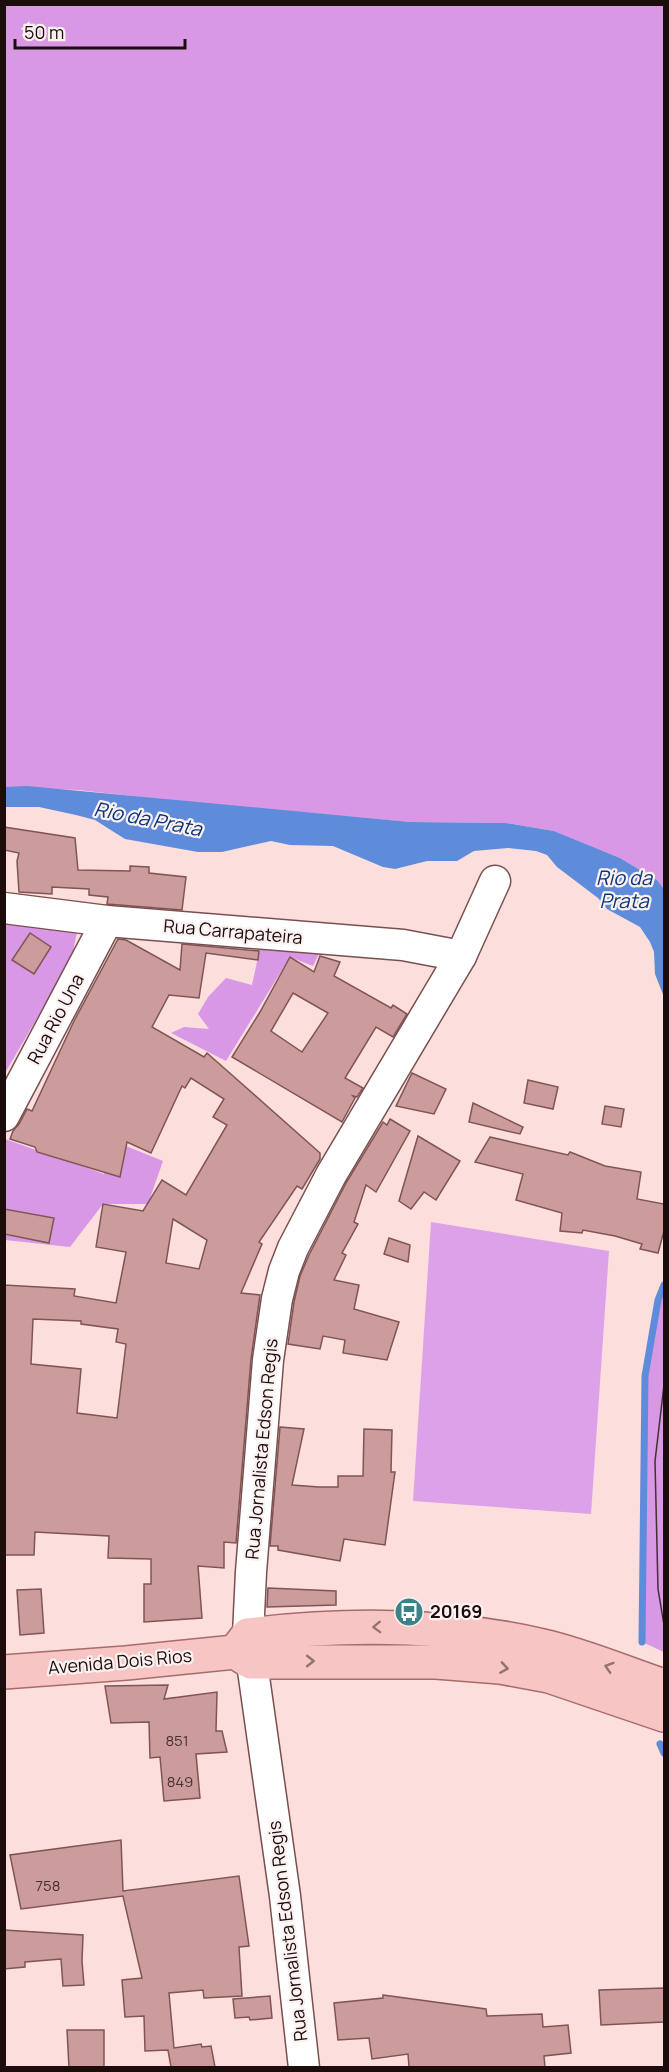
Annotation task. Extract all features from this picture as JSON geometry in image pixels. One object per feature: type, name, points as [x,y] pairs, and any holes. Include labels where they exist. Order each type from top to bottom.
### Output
[{"type":"main road","points":[[245,1649],[402,1626],[447,1629],[545,1646],[664,1686]]},
{"type":"main road","name":"Avenida Dois Rios","points":[[4,1672],[126,1663],[245,1649]]},
{"type":"main road","points":[[245,1649],[500,1667],[549,1676],[664,1714]]},
{"type":"street","name":"Rua Jornalista Edson Regis","points":[[304,2067],[285,1896],[245,1649],[268,1360],[277,1299],[293,1248],[331,1175],[461,956],[495,881]]},
{"type":"street","name":"Rua Carrapateira","points":[[4,908],[107,921],[403,945],[461,956]]},
{"type":"street","name":"Rua Rio Una","points":[[4,1116],[107,921]]},
{"type":"shaded area","points":[[4,5],[664,5],[664,889],[657,880],[620,858],[554,831],[506,823],[410,822],[78,790],[5,787]]},
{"type":"shaded area","points":[[5,913],[78,928],[71,960],[5,1073]]},
{"type":"shaded area","points":[[262,939],[323,946],[313,966],[290,957],[226,1061],[171,1033],[184,1027],[209,1029],[198,1014],[208,997],[226,978],[252,985]]},
{"type":"shaded area","points":[[5,1139],[104,1174],[114,1141],[163,1161],[148,1204],[103,1204],[70,1247],[5,1240]]},
{"type":"shaded area","points":[[431,1222],[609,1251],[591,1514],[413,1501]]},
{"type":"shaded area","points":[[664,1285],[664,1652],[642,1642],[645,1376],[658,1300]]},
{"type":"water","name":"Rio da Prata","points":[[27,786],[410,822],[506,823],[554,831],[620,858],[657,880],[664,889],[664,997],[655,974],[654,952],[640,927],[607,909],[598,898],[557,867],[547,855],[536,851],[508,848],[474,851],[457,861],[427,861],[395,869],[383,867],[333,846],[290,845],[271,841],[222,852],[198,852],[125,839],[95,820],[76,815],[39,807],[5,807],[5,787]]},
{"type":"building","points":[[4,827],[75,838],[78,870],[130,871],[130,866],[149,867],[149,873],[186,877],[182,910],[107,904],[108,897],[89,895],[89,889],[52,887],[52,894],[19,892],[17,861],[19,853],[4,850]]},
{"type":"building","points":[[30,933],[51,947],[34,974],[12,960]]},
{"type":"building","points":[[118,939],[126,940],[180,970],[182,944],[259,951],[258,960],[206,953],[199,998],[169,995],[152,1027],[204,1057],[207,1053],[320,1153],[320,1159],[302,1189],[297,1186],[259,1242],[262,1244],[241,1293],[260,1295],[251,1359],[236,1543],[224,1542],[224,1568],[198,1566],[202,1618],[144,1622],[144,1584],[151,1584],[151,1559],[108,1558],[109,1536],[35,1532],[34,1555],[4,1555],[4,1285],[75,1289],[74,1296],[116,1303],[126,1252],[96,1247],[103,1204],[143,1211],[162,1180],[186,1195],[227,1125],[213,1117],[224,1099],[191,1078],[185,1088],[182,1086],[151,1153],[127,1142],[120,1177],[37,1152],[35,1147],[10,1139],[27,1109],[32,1111],[74,1021]],"holes":[[[173,1219],[207,1240],[199,1269],[166,1263]],[[33,1319],[81,1321],[81,1324],[118,1329],[116,1342],[126,1344],[117,1418],[77,1413],[81,1369],[31,1364]]]},
{"type":"building","points":[[320,956],[340,962],[334,976],[391,1008],[393,1005],[407,1014],[393,1037],[376,1027],[345,1078],[363,1088],[357,1097],[353,1096],[355,1098],[342,1122],[232,1057],[290,957],[314,972]],"holes":[[[293,993],[328,1013],[302,1052],[271,1031]]]},
{"type":"building","points":[[412,1073],[446,1089],[434,1114],[396,1106]]},
{"type":"building","points":[[528,1080],[558,1087],[553,1109],[524,1103]]},
{"type":"building","points":[[473,1103],[523,1127],[520,1134],[469,1122]]},
{"type":"building","points":[[605,1106],[624,1109],[621,1127],[602,1124]]},
{"type":"building","points":[[390,1119],[410,1131],[376,1192],[366,1185],[354,1222],[358,1224],[342,1253],[346,1255],[334,1280],[359,1285],[354,1309],[399,1322],[387,1360],[343,1353],[345,1340],[323,1336],[320,1349],[288,1344],[300,1276],[309,1255],[346,1183],[383,1122],[387,1125]]},
{"type":"building","points":[[418,1136],[460,1161],[436,1200],[424,1192],[411,1209],[399,1201]]},
{"type":"building","points":[[490,1137],[568,1155],[570,1152],[605,1166],[641,1172],[637,1199],[664,1204],[664,1231],[658,1253],[640,1249],[642,1244],[615,1236],[583,1230],[582,1233],[560,1231],[562,1213],[516,1200],[523,1174],[475,1162]]},
{"type":"building","points":[[4,1209],[54,1218],[49,1243],[4,1234]]},
{"type":"building","points":[[389,1238],[410,1245],[408,1262],[384,1254]]},
{"type":"building","points":[[280,1427],[304,1429],[292,1485],[319,1487],[338,1487],[338,1476],[363,1476],[364,1429],[392,1430],[391,1472],[395,1472],[385,1545],[344,1539],[340,1561],[278,1550],[278,1546],[270,1546]]},
{"type":"building","points":[[268,1588],[336,1591],[336,1605],[267,1607]]},
{"type":"building","points":[[41,1589],[44,1633],[20,1635],[17,1590]]},
{"type":"building","points":[[168,1685],[164,1699],[217,1692],[216,1731],[222,1731],[227,1752],[196,1754],[200,1798],[164,1801],[160,1757],[150,1758],[149,1722],[111,1723],[105,1686]]},
{"type":"building","points":[[121,1840],[123,1891],[239,1876],[249,1946],[239,1947],[242,1996],[204,1998],[203,1990],[169,1993],[174,2048],[201,2044],[202,2047],[211,2046],[215,2067],[171,2067],[168,2050],[145,2051],[144,2016],[125,2017],[122,1980],[142,1978],[123,1896],[21,1909],[10,1855]]},
{"type":"building","points":[[4,1930],[83,1935],[84,1985],[63,1986],[61,1959],[25,1962],[25,1967],[4,1969]]},
{"type":"building","points":[[664,1988],[664,2022],[601,2025],[599,1990]]},
{"type":"building","points":[[383,1995],[486,2009],[487,2016],[542,2014],[543,2027],[568,2025],[571,2053],[544,2056],[545,2067],[409,2067],[408,2054],[372,2059],[369,2038],[338,2040],[334,2003],[383,1998]]},
{"type":"building","points":[[270,1996],[272,2018],[250,2020],[249,2017],[235,2018],[233,1999]]},
{"type":"building","points":[[67,2030],[104,2030],[104,2067],[69,2067]]},
{"type":"waterway","points":[[642,1642],[645,1376],[658,1300],[664,1285]]},
{"type":"waterway","points":[[660,1744],[664,1753]]},
{"type":"tram line","points":[[664,1385],[655,1461],[658,1589],[664,1625]]},
{"type":"place","name":"20169","points":[[409,1612]]}]
